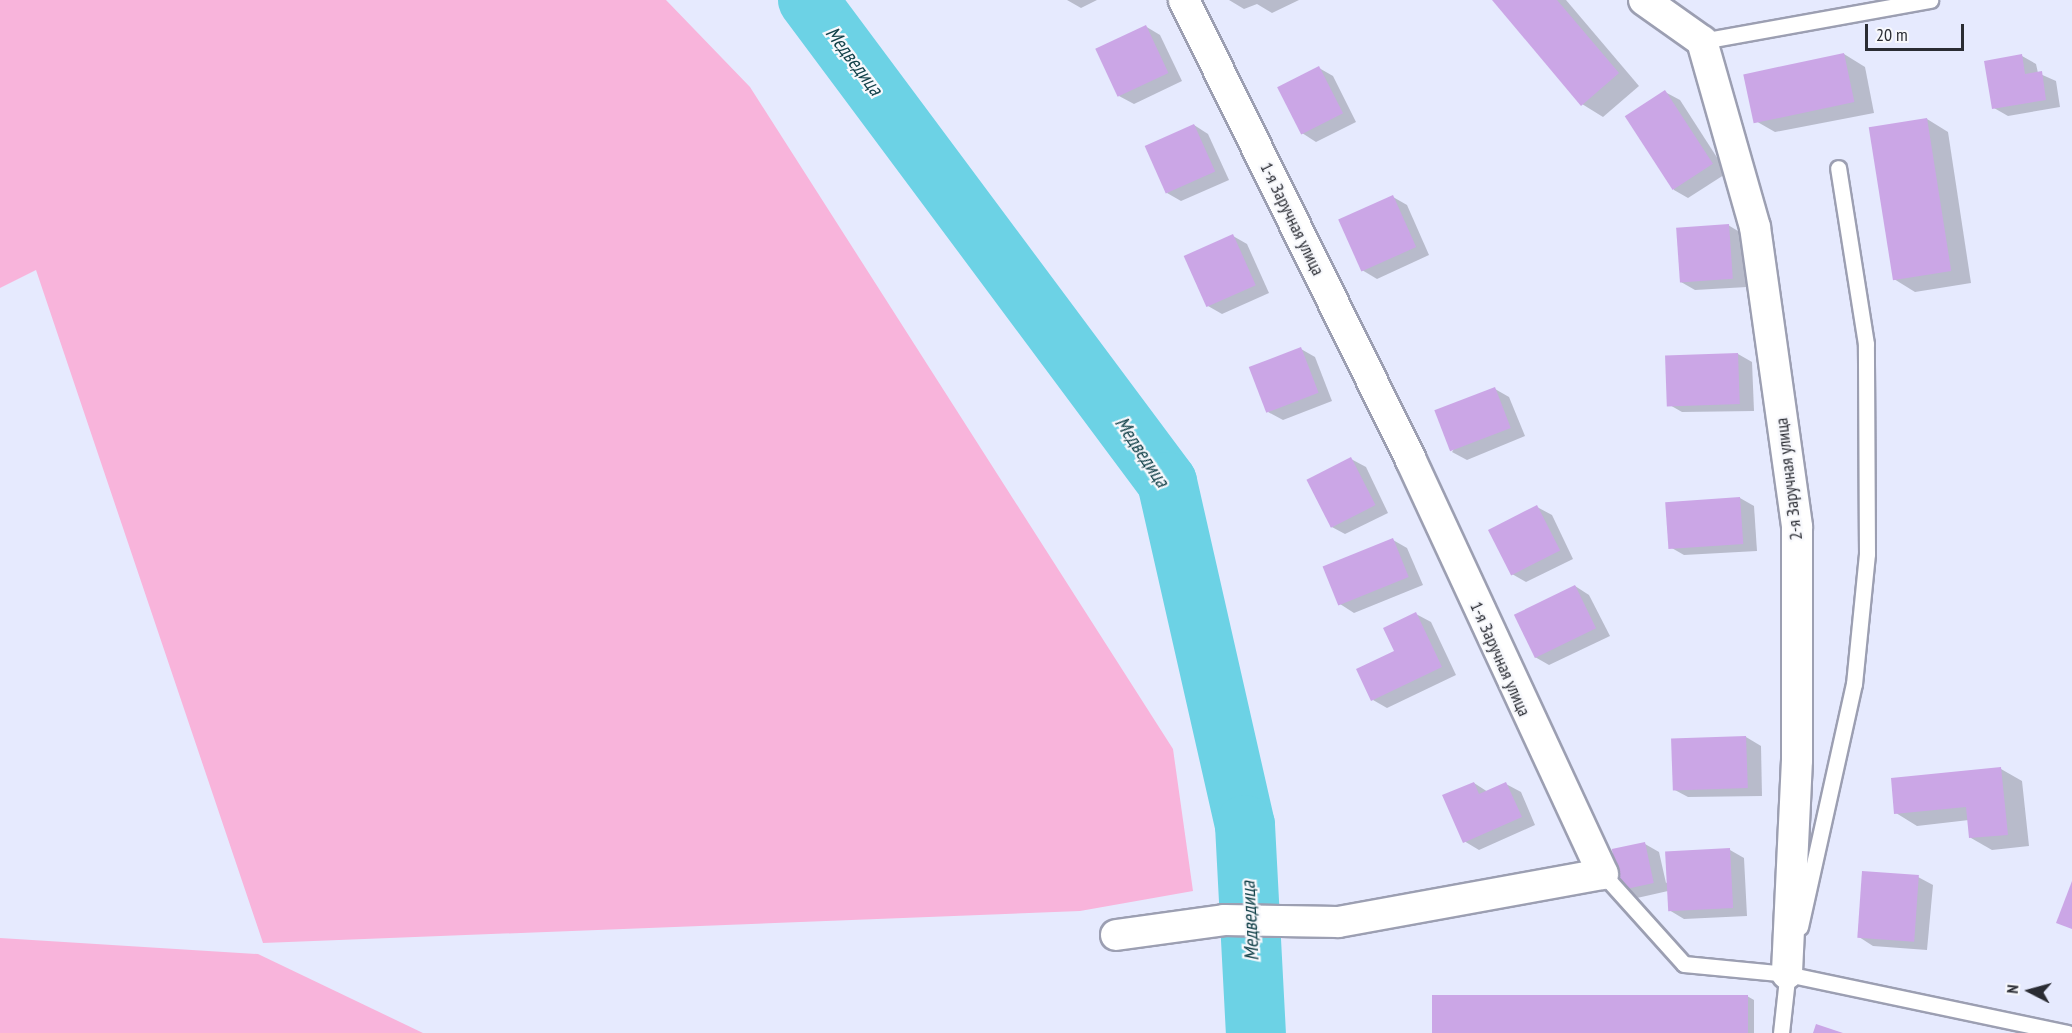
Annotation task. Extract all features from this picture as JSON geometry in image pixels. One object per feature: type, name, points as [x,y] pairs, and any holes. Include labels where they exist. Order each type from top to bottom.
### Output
[{"type":"street","name":"1-я Заручная улица","points":[[1184,0],[1411,460],[1603,874]]},
{"type":"street","points":[[1644,0],[1702,40]]},
{"type":"street","name":"2-я Заручная улица","points":[[1702,40],[1755,226],[1797,526],[1797,760],[1787,974]]},
{"type":"street","points":[[1116,934],[1224,920],[1338,922],[1603,874]]},
{"type":"lane","points":[[1702,40],[1929,0]]},
{"type":"lane","points":[[1787,974],[1821,849],[1854,684],[1867,554],[1866,344],[1838,168]]},
{"type":"lane","points":[[1603,874],[1684,964],[1787,974],[2068,1033]]},
{"type":"lane","name":"2-я Заручная улица","points":[[1781,1033],[1787,974]]},
{"type":"shaded area","points":[[0,0],[666,0],[750,87],[1173,749],[1193,891],[1080,911],[263,943],[36,270],[0,288]]},
{"type":"shaded area","points":[[0,938],[258,954],[423,1033],[0,1033]]},
{"type":"building","points":[[1492,0],[1557,0],[1619,73],[1581,106]]},
{"type":"building","points":[[1146,25],[1168,73],[1118,97],[1095,49]]},
{"type":"building","points":[[1844,53],[1854,102],[1754,123],[1743,74]]},
{"type":"building","points":[[2022,54],[2025,74],[2042,71],[2046,100],[1992,109],[1984,61]]},
{"type":"building","points":[[1319,66],[1343,113],[1301,135],[1277,87]]},
{"type":"building","points":[[1665,90],[1713,164],[1673,190],[1625,116]]},
{"type":"building","points":[[1927,118],[1951,271],[1893,280],[1869,127]]},
{"type":"building","points":[[1194,124],[1215,172],[1166,193],[1145,146]]},
{"type":"building","points":[[1393,195],[1416,247],[1361,271],[1338,219]]},
{"type":"building","points":[[1729,224],[1733,279],[1680,283],[1676,228]]},
{"type":"building","points":[[1233,234],[1256,285],[1206,307],[1184,256]]},
{"type":"building","points":[[1301,347],[1319,393],[1266,413],[1249,367]]},
{"type":"building","points":[[1738,353],[1740,404],[1667,407],[1665,356]]},
{"type":"building","points":[[1495,387],[1511,428],[1450,451],[1434,410]]},
{"type":"building","points":[[1351,457],[1376,505],[1331,528],[1306,480]]},
{"type":"building","points":[[1740,497],[1743,544],[1668,549],[1665,502]]},
{"type":"building","points":[[1537,505],[1560,550],[1511,575],[1488,530]]},
{"type":"building","points":[[1393,538],[1409,577],[1338,605],[1323,566]]},
{"type":"building","points":[[1575,585],[1596,628],[1535,658],[1514,615]]},
{"type":"building","points":[[1416,612],[1442,667],[1371,701],[1356,669],[1394,651],[1383,628]]},
{"type":"building","points":[[1746,736],[1748,788],[1673,791],[1671,739]]},
{"type":"building","points":[[2001,767],[2008,835],[1969,838],[1966,807],[1894,814],[1891,778]]},
{"type":"building","points":[[1474,782],[1479,794],[1506,782],[1522,817],[1463,843],[1442,795]]},
{"type":"building","points":[[1645,842],[1654,883],[1620,890],[1612,849]]},
{"type":"building","points":[[1730,848],[1733,908],[1668,911],[1665,851]]},
{"type":"building","points":[[1862,871],[1919,875],[1914,942],[1857,938]]},
{"type":"building","points":[[2072,881],[2072,929],[2056,923]]},
{"type":"building","points":[[1432,995],[1748,995],[1748,1033],[1432,1033]]},
{"type":"building","points":[[1816,1024],[1843,1033],[1813,1033]]},
{"type":"waterway","name":"Медведица","points":[[808,0],[1167,482],[1245,825],[1256,1033]]}]
